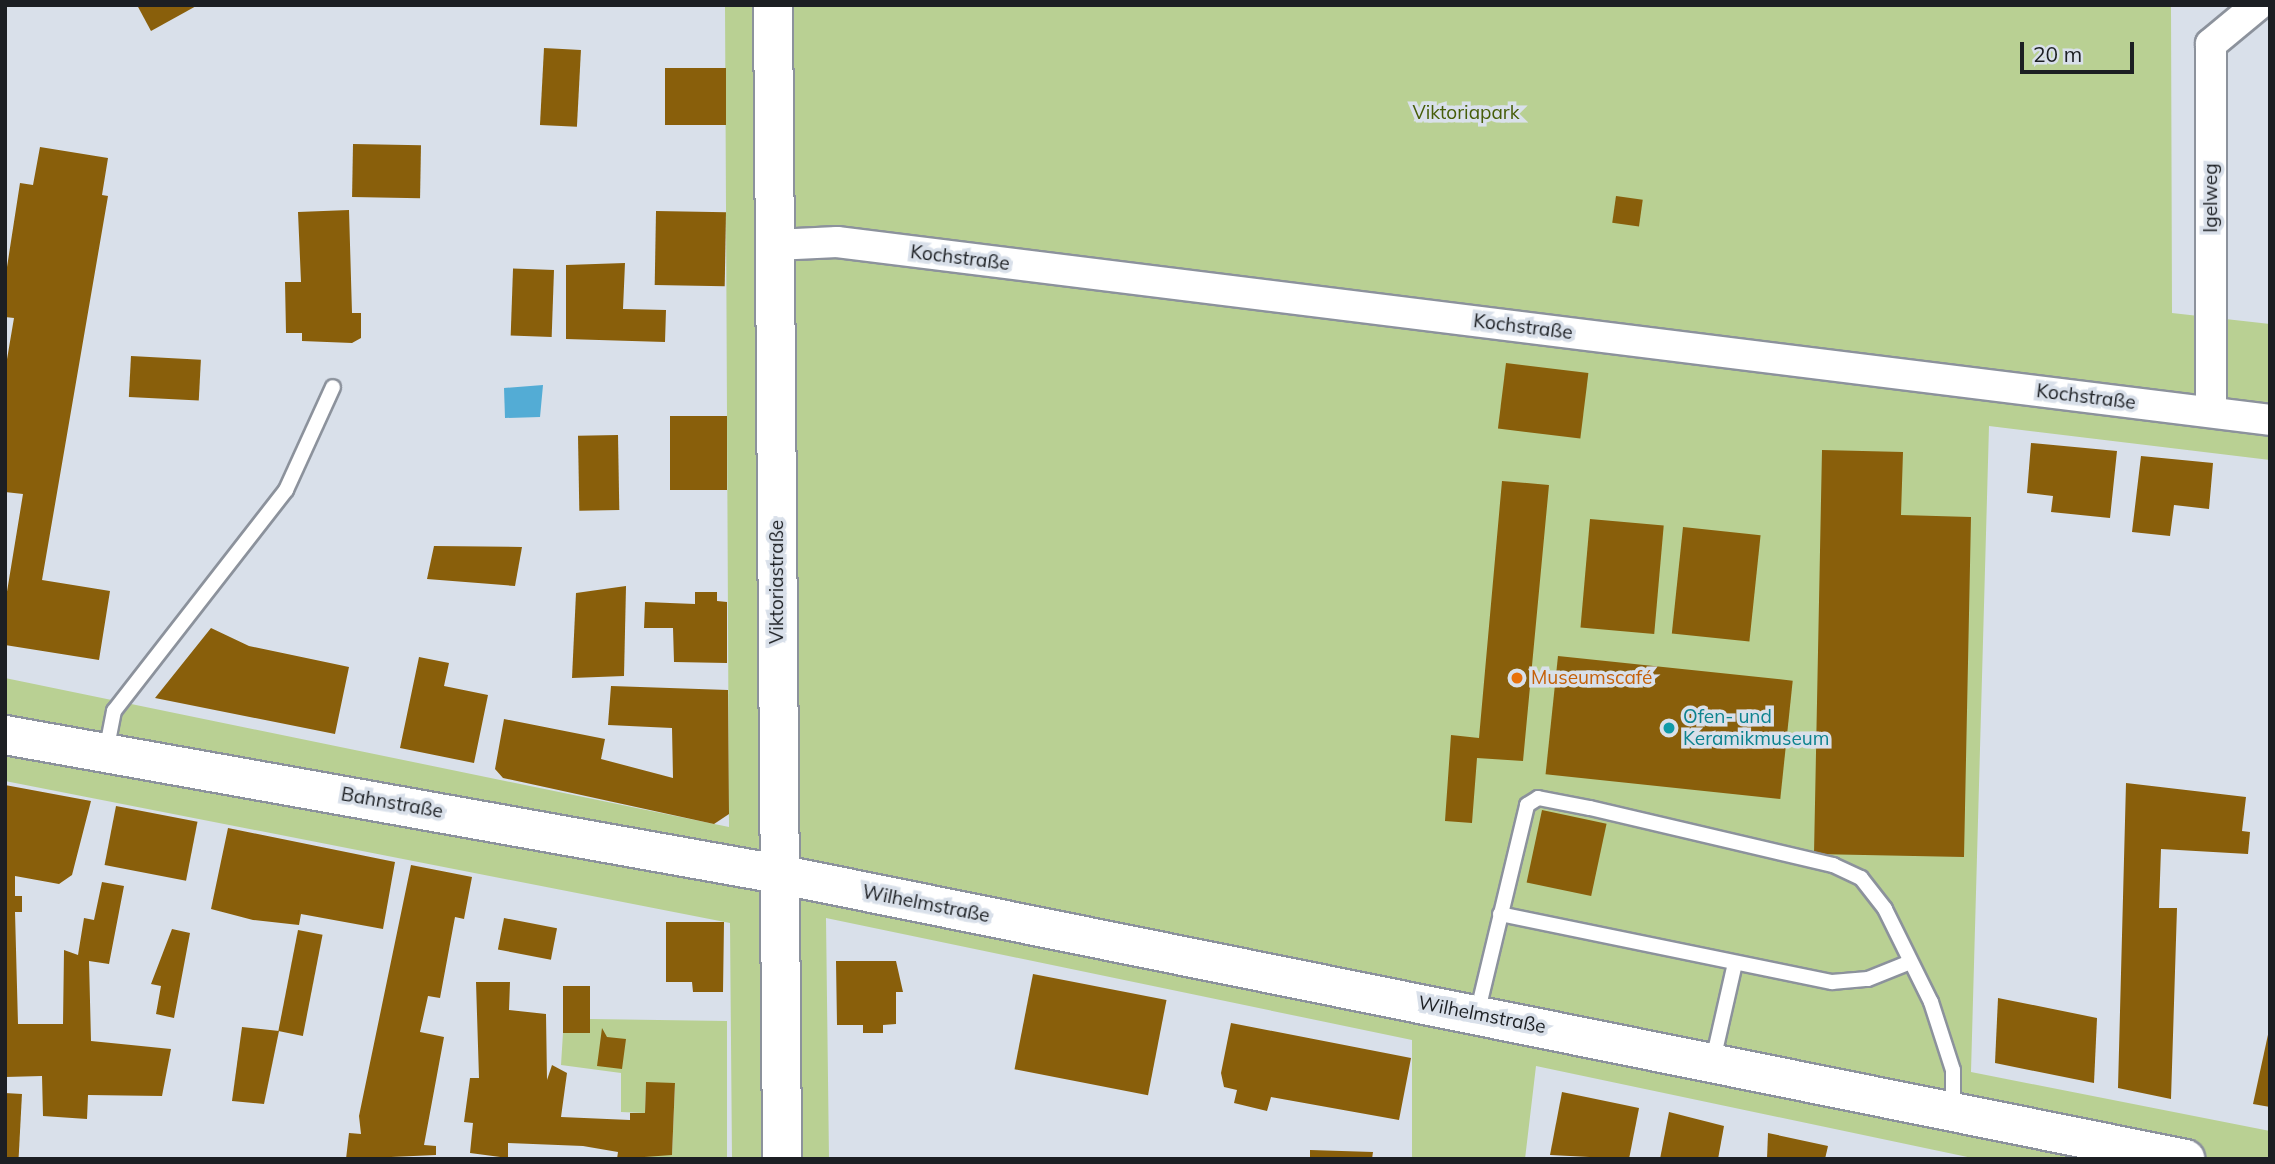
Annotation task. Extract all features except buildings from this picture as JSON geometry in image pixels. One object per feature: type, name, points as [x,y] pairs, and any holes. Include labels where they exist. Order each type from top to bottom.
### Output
[{"type":"street","name":"Viktoriastraße","points":[[773,5],[782,1159]]},
{"type":"street","name":"Igelweg","points":[[2211,412],[2211,44],[2258,5]]},
{"type":"street","name":"Kochstraße","points":[[775,245],[837,242],[2270,419]]},
{"type":"street","name":"Bahnstraße","points":[[5,735],[778,874]]},
{"type":"street","name":"Wilhelmstraße","points":[[778,874],[2185,1159]]},
{"type":"lane","points":[[106,753],[114,711],[285,490],[333,387]]},
{"type":"lane","points":[[1477,1014],[1517,827],[1538,798],[1833,865],[1861,878],[1910,962],[1953,1070],[1953,1111]]},
{"type":"lane","points":[[1500,914],[1832,982],[1868,979],[1910,962]]},
{"type":"lane","points":[[1713,1062],[1735,963]]},
{"type":"green space","name":"Viktoriapark","points":[[725,5],[2171,5],[2172,313],[2270,324],[2270,460],[1989,426],[1971,1072],[2270,1131],[2270,1159],[1977,1159],[1536,1066],[1525,1159],[1412,1159],[1412,1040],[826,918],[829,1159],[732,1159],[730,923],[5,781],[5,678],[729,827]]},
{"type":"green space","points":[[590,1019],[727,1021],[727,1159],[645,1159],[646,1154],[672,1154],[675,1084],[646,1083],[645,1113],[621,1112],[621,1073],[561,1065],[563,1033],[590,1033]]},
{"type":"water","points":[[543,385],[540,417],[505,418],[504,388]]},
{"type":"place","name":"Museumscafé","points":[[1517,678]]},
{"type":"place","name":"Ofen- und Keramikmuseum","points":[[1669,728]]}]
